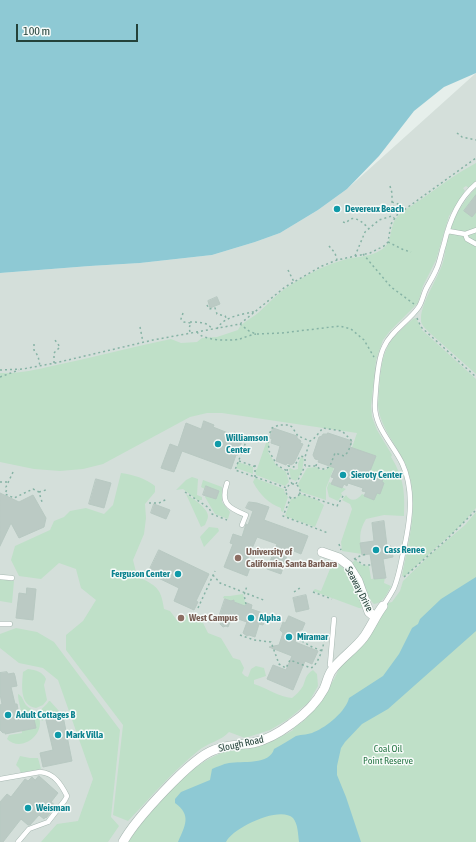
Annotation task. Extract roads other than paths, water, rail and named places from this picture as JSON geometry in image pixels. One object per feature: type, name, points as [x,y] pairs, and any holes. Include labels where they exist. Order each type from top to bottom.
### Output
[{"type":"street","name":"Seaway Drive","points":[[322,552],[339,558],[348,565],[358,582],[369,612],[375,616]]},
{"type":"street","name":"Slough Road","points":[[122,842],[133,825],[177,778],[204,755],[219,748],[266,740],[303,715],[319,698],[333,669],[363,637],[375,616],[383,606]]},
{"type":"lane","points":[[383,606],[398,577],[406,538],[410,501],[407,476],[402,463],[380,425],[376,414],[375,404],[380,360],[384,347],[394,333],[414,314],[418,308],[437,266],[448,231],[461,201],[476,184]]},
{"type":"lane","points":[[448,231],[466,234],[476,230]]},
{"type":"lane","points":[[466,234],[467,239],[476,244]]},
{"type":"lane","points":[[228,483],[224,496],[225,501],[232,509],[246,515],[242,525]]},
{"type":"lane","points":[[0,577],[12,578]]},
{"type":"lane","points":[[333,669],[330,665],[334,619]]},
{"type":"lane","points":[[0,624],[10,624]]},
{"type":"lane","points":[[0,780],[46,772],[60,785],[67,796],[48,822],[29,829],[18,842]]},
{"type":"water","points":[[0,0],[476,0],[476,73],[444,87],[414,111],[379,156],[347,189],[318,210],[280,233],[212,255],[140,263],[0,273]]},
{"type":"water","points":[[476,577],[476,631],[388,709],[362,724],[341,748],[337,766],[337,775],[361,842],[299,842],[295,820],[287,815],[278,814],[268,816],[246,825],[230,836],[226,842],[178,842],[186,821],[184,812],[175,803],[175,799],[181,792],[210,780],[212,769],[229,763],[248,762],[267,758],[274,749],[296,736],[312,733],[330,722],[344,708],[349,698],[383,676],[399,654],[412,628],[418,624],[420,619],[441,599]]},
{"type":"place","name":"Devereux Beach","points":[[337,209]]},
{"type":"place","name":"Williamson Center","points":[[218,444]]},
{"type":"place","name":"Sieroty Center","points":[[343,475]]},
{"type":"place","name":"Cass Renee","points":[[376,550]]},
{"type":"place","name":"University of California, Santa Barbara","points":[[238,558]]},
{"type":"place","name":"Ferguson Center","points":[[178,574]]},
{"type":"place","name":"West Campus","points":[[181,618]]},
{"type":"place","name":"Alpha","points":[[251,618]]},
{"type":"place","name":"Miramar","points":[[289,637]]},
{"type":"place","name":"Adult Cottages B","points":[[8,715]]},
{"type":"place","name":"Mark Villa","points":[[58,735]]},
{"type":"place","name":"Weisman","points":[[28,808]]},
{"type":"park label","name":"Coal Oil Point Reserve","points":[[388,754]]}]
